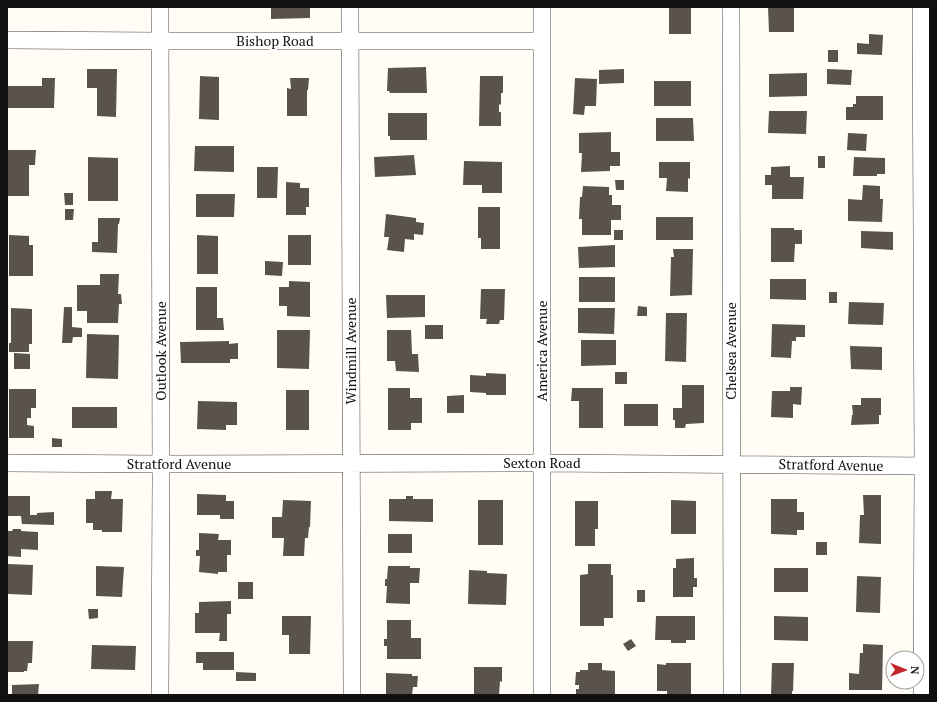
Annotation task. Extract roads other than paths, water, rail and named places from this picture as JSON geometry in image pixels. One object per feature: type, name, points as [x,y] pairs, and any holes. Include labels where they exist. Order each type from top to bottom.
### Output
[{"type":"street","name":"Outlook Avenue","points":[[160,7],[160,695]]},
{"type":"street","name":"Windmill Avenue","points":[[350,7],[352,695]]},
{"type":"street","name":"America Avenue","points":[[542,7],[542,695]]},
{"type":"street","name":"Chelsea Avenue","points":[[731,7],[732,695]]},
{"type":"street","points":[[921,7],[926,466],[922,695]]},
{"type":"street","name":"Bishop Road","points":[[7,40],[542,41]]},
{"type":"street","name":"Stratford Avenue","points":[[7,463],[352,464]]},
{"type":"street","name":"Sexton Road","points":[[352,464],[731,464]]},
{"type":"street","name":"Stratford Avenue","points":[[731,464],[926,466]]}]
